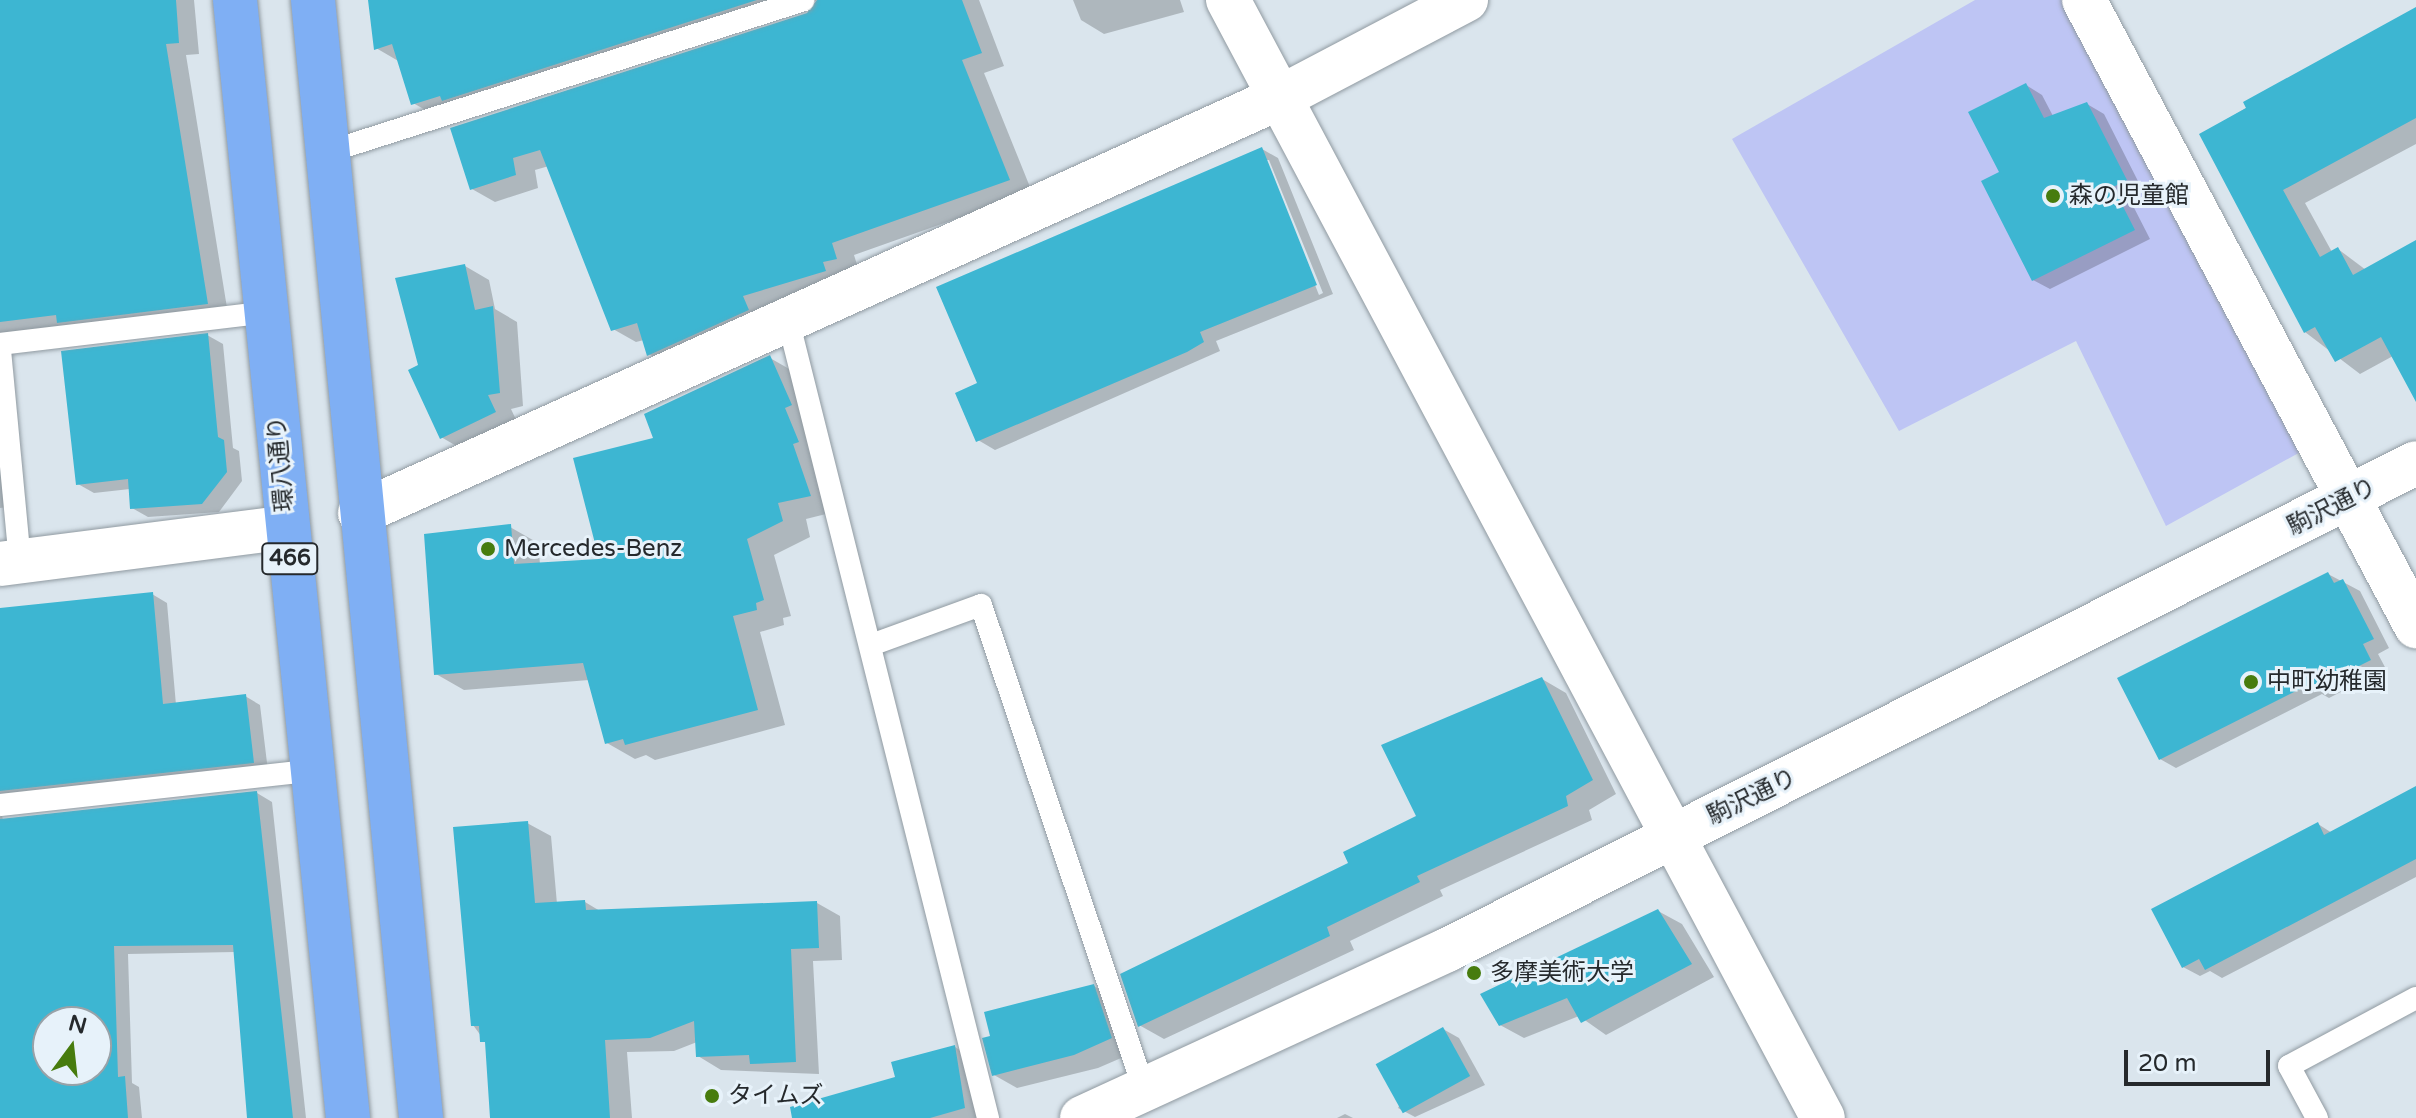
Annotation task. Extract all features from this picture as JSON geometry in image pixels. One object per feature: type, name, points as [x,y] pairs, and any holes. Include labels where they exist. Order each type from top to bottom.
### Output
[{"type":"highway","name":"環八通り","points":[[235,0],[310,771],[348,1118]]},
{"type":"highway","points":[[313,0],[360,513],[421,1118]]},
{"type":"street","points":[[1228,0],[1823,1118]]},
{"type":"street","points":[[360,513],[787,316],[1281,97],[1466,0]]},
{"type":"street","points":[[2089,2],[2416,626]]},
{"type":"street","name":"駒沢通り","points":[[1082,1118],[1447,950],[1671,837],[2351,507],[2416,463]]},
{"type":"street","points":[[10,562],[287,527]]},
{"type":"lane","points":[[328,152],[803,0]]},
{"type":"lane","points":[[10,562],[0,347],[267,312]]},
{"type":"lane","points":[[787,316],[988,1118]]},
{"type":"lane","points":[[871,645],[981,605],[1144,1089]]},
{"type":"lane","points":[[0,805],[310,771]]},
{"type":"lane","points":[[2317,1118],[2289,1066],[2416,998]]},
{"type":"shaded area","points":[[1975,0],[2065,0],[2304,450],[2166,526],[2076,341],[1899,431],[1732,139]]},
{"type":"building","points":[[0,0],[176,0],[179,43],[166,44],[208,304],[57,323],[56,315],[0,322]]},
{"type":"building","points":[[368,0],[757,0],[442,101],[440,96],[411,105],[392,44],[374,50]]},
{"type":"building","points":[[817,0],[962,0],[982,53],[962,60],[1010,180],[832,243],[837,259],[823,262],[826,271],[743,296],[749,310],[647,356],[637,323],[611,331],[540,150],[513,158],[516,175],[470,190],[450,128],[807,13]]},
{"type":"building","points":[[2416,7],[2416,118],[2283,190],[2320,257],[2338,247],[2353,275],[2416,240],[2416,402],[2381,337],[2335,362],[2315,327],[2304,333],[2199,134],[2246,108],[2243,102]]},
{"type":"building","points":[[2026,83],[2044,118],[2087,102],[2127,180],[2113,187],[2135,230],[2032,281],[1981,181],[1999,172],[1968,112]]},
{"type":"building","points":[[1262,147],[1317,285],[1200,332],[1204,342],[1187,352],[976,442],[955,393],[977,383],[936,287]]},
{"type":"building","points":[[465,264],[475,310],[493,306],[500,393],[488,395],[496,412],[440,439],[408,370],[418,365],[395,278]]},
{"type":"building","points":[[208,333],[218,437],[224,440],[227,472],[202,504],[130,509],[128,479],[76,485],[61,351]]},
{"type":"building","points":[[770,355],[792,405],[785,408],[799,442],[793,444],[811,496],[778,503],[783,521],[747,539],[764,600],[756,603],[757,610],[733,616],[758,710],[625,745],[623,739],[605,744],[583,663],[434,675],[424,534],[511,524],[514,564],[599,559],[573,458],[653,438],[644,414]]},
{"type":"building","points":[[2328,572],[2334,583],[2343,579],[2374,639],[2363,644],[2371,660],[2311,690],[2308,685],[2159,760],[2117,678]]},
{"type":"building","points":[[153,592],[163,704],[246,694],[254,763],[0,791],[0,608]]},
{"type":"building","points":[[1542,677],[1593,780],[1566,796],[1568,806],[1417,876],[1420,882],[1327,927],[1330,936],[1138,1027],[1120,974],[1348,863],[1343,852],[1416,816],[1381,745]]},
{"type":"building","points":[[2416,786],[2416,859],[2205,970],[2199,959],[2182,968],[2151,909],[2318,822],[2324,835]]},
{"type":"building","points":[[257,791],[293,1118],[247,1118],[233,945],[114,946],[118,1077],[125,1076],[128,1118],[0,1118],[0,819]]},
{"type":"building","points":[[528,821],[535,903],[585,900],[586,910],[817,901],[819,948],[791,949],[796,1062],[750,1064],[749,1055],[696,1057],[694,1021],[650,1038],[605,1040],[610,1118],[490,1118],[485,1042],[480,1042],[479,1026],[471,1026],[453,827]]},
{"type":"building","points":[[1658,909],[1692,964],[1581,1023],[1567,998],[1499,1026],[1480,994]]},
{"type":"building","points":[[1094,984],[1112,1038],[1074,1055],[992,1076],[982,1038],[990,1036],[984,1012]]},
{"type":"building","points":[[1443,1027],[1470,1076],[1403,1113],[1376,1064]]},
{"type":"building","points":[[955,1045],[965,1108],[930,1118],[792,1118],[790,1107],[895,1077],[891,1062]]},
{"type":"place","name":"森の児童館","points":[[2053,196]]},
{"type":"place","name":"Mercedes-Benz","points":[[488,549]]},
{"type":"place","name":"中町幼稚園","points":[[2251,682]]},
{"type":"place","name":"多摩美術大学","points":[[1474,973]]},
{"type":"place","name":"タイムズ","points":[[712,1096]]}]
